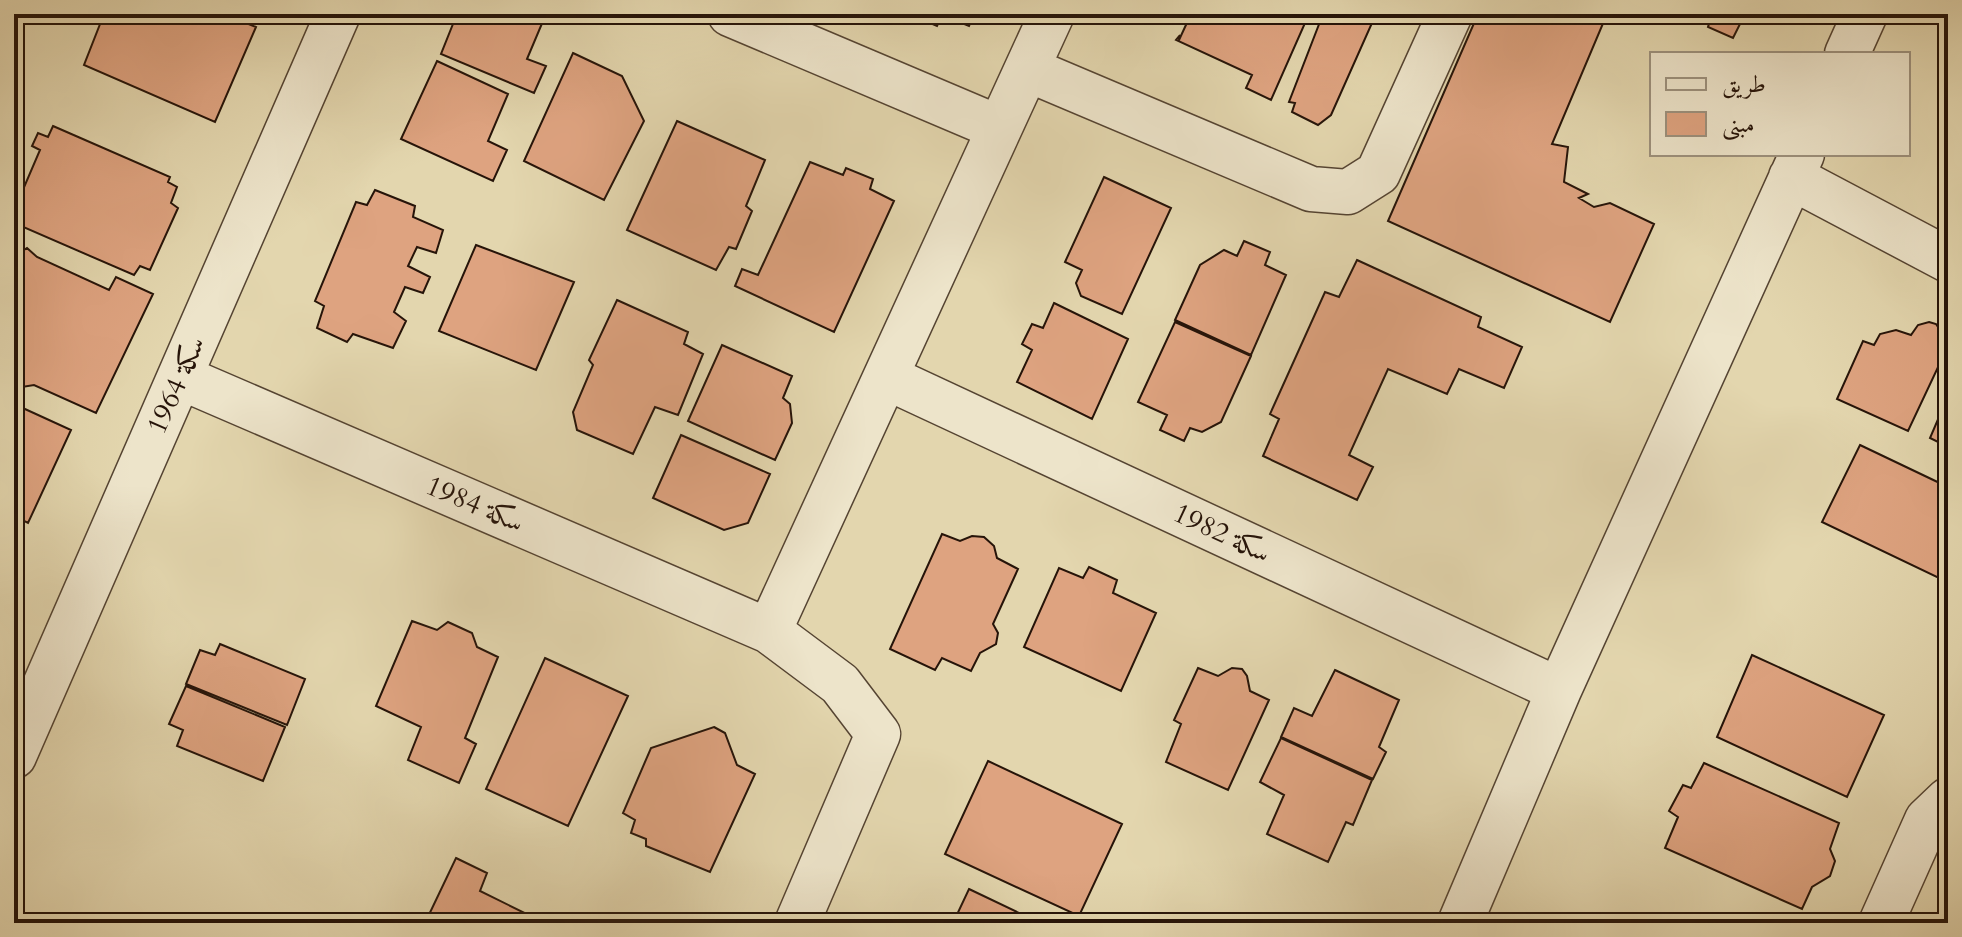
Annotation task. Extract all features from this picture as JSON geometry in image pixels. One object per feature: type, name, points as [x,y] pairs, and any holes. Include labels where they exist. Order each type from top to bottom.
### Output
[{"type":"street","name":"سكة 1964","points":[[14,756],[338,14]]},
{"type":"street","points":[[730,14],[999,128]]},
{"type":"street","points":[[769,631],[1052,14]]},
{"type":"street","points":[[1027,69],[1311,189],[1348,192],[1378,173],[1450,14]]},
{"type":"street","points":[[1848,52],[1865,14]]},
{"type":"street","points":[[1460,923],[1559,690],[1796,166],[1948,260]]},
{"type":"street","name":"سكة 1984","points":[[180,377],[769,631],[840,684],[878,734],[797,923]]},
{"type":"street","name":"سكة 1982","points":[[886,377],[1559,690]]},
{"type":"street","points":[[1881,923],[1927,820],[1948,800]]},
{"type":"building","points":[[104,14],[224,14],[256,27],[215,122],[84,65]]},
{"type":"building","points":[[457,14],[546,14],[527,59],[546,66],[534,93],[441,54]]},
{"type":"building","points":[[909,14],[974,14],[969,26],[942,15],[937,26]]},
{"type":"building","points":[[1191,14],[1309,14],[1271,100],[1246,88],[1252,75],[1176,40],[1180,35],[1179,40]]},
{"type":"building","points":[[1323,14],[1376,14],[1331,115],[1318,125],[1292,112],[1295,103],[1289,102]]},
{"type":"building","points":[[1478,14],[1607,14],[1552,144],[1568,147],[1564,182],[1588,194],[1579,198],[1594,207],[1610,203],[1654,224],[1610,322],[1388,221]]},
{"type":"building","points":[[1712,14],[1745,14],[1733,38],[1708,27]]},
{"type":"building","points":[[573,53],[622,76],[644,121],[604,200],[524,161]]},
{"type":"building","points":[[437,61],[508,94],[488,141],[507,150],[493,181],[401,139]]},
{"type":"building","points":[[677,121],[765,160],[746,206],[752,211],[736,249],[729,247],[716,270],[627,230]]},
{"type":"building","points":[[53,126],[170,177],[168,182],[177,187],[171,203],[178,208],[150,270],[140,266],[134,275],[14,223],[19,205],[14,202],[14,189],[22,192],[40,150],[32,146],[38,133],[48,137]]},
{"type":"building","points":[[810,162],[843,175],[846,168],[873,179],[870,189],[894,201],[834,332],[735,286],[742,269],[758,275]]},
{"type":"building","points":[[1104,177],[1171,208],[1122,314],[1081,296],[1076,283],[1082,270],[1065,262]]},
{"type":"building","points":[[375,190],[415,206],[413,217],[443,230],[436,253],[417,247],[408,266],[430,277],[423,293],[405,287],[394,312],[406,321],[393,348],[353,334],[347,342],[317,328],[324,306],[315,301],[356,202],[367,205]]},
{"type":"building","points":[[1244,241],[1270,252],[1265,265],[1286,275],[1251,355],[1175,320],[1200,265],[1224,250],[1237,256]]},
{"type":"building","points":[[476,245],[574,282],[536,370],[439,331]]},
{"type":"building","points":[[27,248],[37,257],[109,290],[116,277],[153,294],[96,413],[34,385],[22,387],[14,383],[14,266],[21,252]]},
{"type":"building","points":[[1357,260],[1481,317],[1478,327],[1522,347],[1504,388],[1459,369],[1447,394],[1388,369],[1349,455],[1373,467],[1357,500],[1263,456],[1279,419],[1270,414],[1325,292],[1339,297]]},
{"type":"building","points":[[617,300],[688,332],[684,344],[703,354],[678,415],[655,407],[633,454],[577,430],[573,412],[593,365],[589,360]]},
{"type":"building","points":[[1054,303],[1128,339],[1092,419],[1017,382],[1032,350],[1022,344],[1032,324],[1043,328]]},
{"type":"building","points":[[1175,322],[1251,356],[1221,422],[1202,432],[1190,428],[1184,441],[1160,430],[1167,415],[1138,402]]},
{"type":"building","points":[[1936,324],[1948,346],[1908,431],[1837,399],[1863,341],[1874,345],[1880,334],[1896,330],[1911,335],[1918,325]]},
{"type":"building","points":[[722,345],[792,376],[783,398],[790,404],[792,423],[775,460],[688,421]]},
{"type":"building","points":[[1948,396],[1948,447],[1930,438]]},
{"type":"building","points":[[14,404],[71,430],[28,523],[14,516]]},
{"type":"building","points":[[681,435],[770,474],[748,523],[724,530],[653,498]]},
{"type":"building","points":[[1860,445],[1948,487],[1948,565],[1941,579],[1822,522]]},
{"type":"building","points":[[942,534],[960,541],[972,536],[984,537],[994,546],[997,558],[1018,569],[993,624],[998,633],[996,644],[980,653],[971,671],[942,658],[935,670],[890,649]]},
{"type":"building","points":[[14,550],[23,556],[14,576]]},
{"type":"building","points":[[1089,567],[1117,580],[1113,593],[1156,613],[1121,691],[1024,647],[1059,568],[1083,578]]},
{"type":"building","points":[[412,621],[437,630],[448,622],[472,633],[477,647],[498,657],[465,738],[476,744],[459,783],[408,760],[421,727],[376,706]]},
{"type":"building","points":[[220,644],[305,679],[287,725],[186,684],[200,650],[215,655]]},
{"type":"building","points":[[1752,655],[1884,715],[1847,797],[1717,737]]},
{"type":"building","points":[[545,658],[628,696],[568,826],[486,789]]},
{"type":"building","points":[[1198,668],[1218,676],[1232,668],[1242,669],[1250,691],[1269,700],[1228,790],[1166,762],[1181,724],[1174,720]]},
{"type":"building","points":[[1335,670],[1399,700],[1379,747],[1386,752],[1373,779],[1281,737],[1294,708],[1312,716]]},
{"type":"building","points":[[186,686],[285,727],[263,781],[177,746],[183,730],[169,724]]},
{"type":"building","points":[[714,727],[725,733],[737,765],[755,774],[710,872],[646,846],[646,839],[631,833],[635,820],[623,813],[651,748]]},
{"type":"building","points":[[1281,738],[1372,780],[1353,825],[1346,822],[1328,862],[1267,834],[1284,795],[1260,782]]},
{"type":"building","points":[[988,761],[1122,824],[1079,916],[945,854]]},
{"type":"building","points":[[1704,763],[1839,823],[1830,849],[1835,861],[1830,876],[1812,887],[1802,909],[1665,848],[1678,817],[1669,811],[1683,785],[1691,788]]},
{"type":"building","points":[[456,858],[487,873],[480,891],[539,920],[538,923],[425,923]]},
{"type":"building","points":[[969,889],[1040,923],[941,923],[944,917],[954,921]]}]
